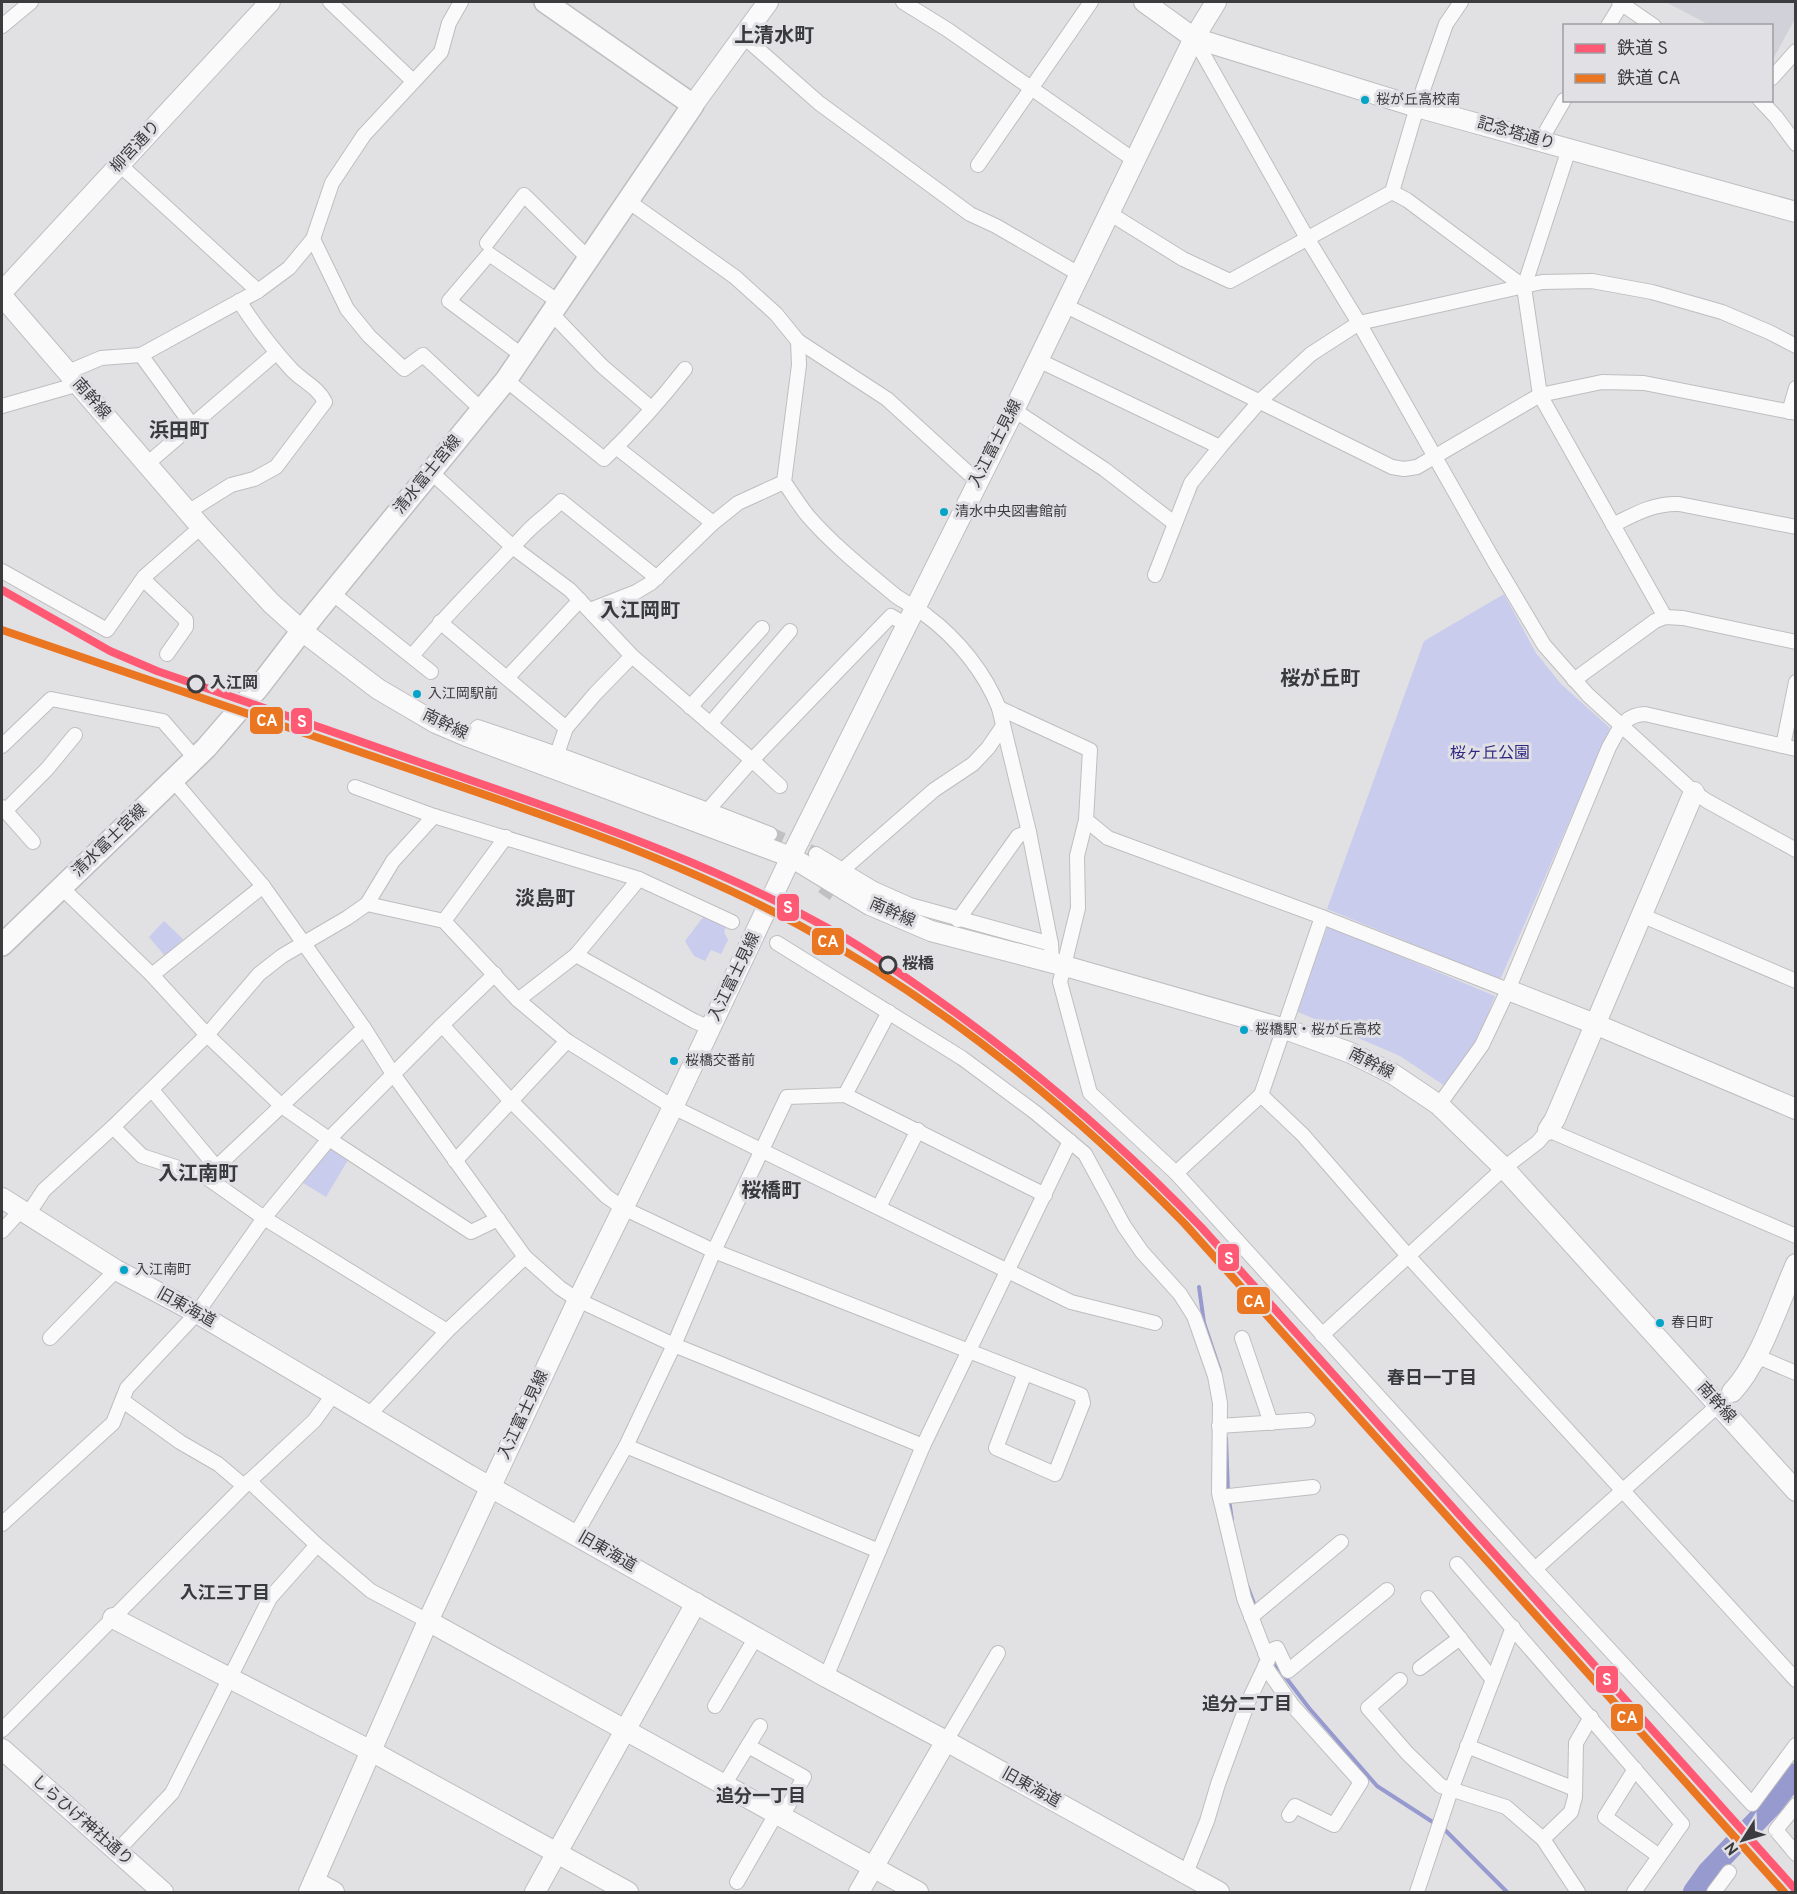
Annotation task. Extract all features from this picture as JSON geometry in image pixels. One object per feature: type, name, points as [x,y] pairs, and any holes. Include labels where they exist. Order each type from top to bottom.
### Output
[{"type":"main road","points":[[545,2],[693,105]]},
{"type":"main road","name":"清水富士宮線","points":[[2,945],[195,758],[258,688],[332,593],[506,380],[693,105]]},
{"type":"street","points":[[2,26],[31,2]]},
{"type":"street","name":"柳宮通り","points":[[2,294],[268,2]]},
{"type":"street","points":[[330,2],[413,81]]},
{"type":"street","points":[[2,406],[73,378],[101,358],[141,355],[258,291],[289,268],[313,238],[332,183],[364,135],[441,52],[449,23],[461,2]]},
{"type":"street","points":[[693,105],[768,2]]},
{"type":"street","points":[[903,2],[948,30],[1134,160]]},
{"type":"street","points":[[978,165],[1091,2]]},
{"type":"street","name":"記念塔通り","points":[[1144,2],[1194,38],[1417,107],[1796,212]]},
{"type":"street","name":"入江富士見線","points":[[311,1887],[428,1621],[490,1487],[791,856],[1014,410],[1194,38],[1216,2]]},
{"type":"street","points":[[1109,213],[1183,259],[1230,281],[1392,192],[1417,107],[1446,24],[1461,2]]},
{"type":"street","points":[[1609,24],[1620,2],[1651,24]]},
{"type":"street","points":[[743,36],[819,103],[970,214],[996,226],[1079,274]]},
{"type":"street","points":[[1194,38],[1530,623],[1551,654],[1574,680],[1694,792],[1796,849]]},
{"type":"street","points":[[1773,77],[1796,51]]},
{"type":"street","points":[[1541,140],[1563,102]]},
{"type":"street","points":[[1762,102],[1796,144]]},
{"type":"street","points":[[1569,149],[1524,287],[1540,395],[1665,617]]},
{"type":"street","points":[[120,165],[258,291]]},
{"type":"street","points":[[1392,192],[1407,200],[1524,287]]},
{"type":"street","points":[[487,243],[524,195],[589,259]]},
{"type":"street","points":[[628,201],[735,277],[776,314],[798,341],[887,399],[977,481]]},
{"type":"street","points":[[313,238],[347,309],[369,336],[404,369],[423,355],[482,410]]},
{"type":"street","points":[[523,356],[449,301],[489,254],[556,308],[602,366],[651,408]]},
{"type":"street","points":[[1155,575],[1191,483],[1220,447],[1260,400],[1311,354],[1359,323],[1513,287],[1524,287],[1542,282],[1592,281],[1652,292],[1722,312],[1796,346]]},
{"type":"street","name":"南幹線","points":[[2,294],[194,519],[271,603],[302,631],[378,689],[436,723],[791,856],[870,905],[931,931],[1056,957],[1285,1029],[1351,1053],[1393,1074],[1439,1105],[1504,1168],[1725,1399],[1796,1491]]},
{"type":"street","points":[[2,572],[107,630],[143,579],[194,519],[231,485],[254,479],[276,467],[325,402],[321,394],[295,373],[276,353],[256,328],[239,301]]},
{"type":"street","points":[[1064,305],[1392,467],[1404,469],[1417,467],[1540,395],[1602,382],[1636,383],[1792,413],[1796,388]]},
{"type":"street","points":[[798,341],[799,365],[784,482],[807,515],[899,598],[911,616]]},
{"type":"street","points":[[147,464],[276,353]]},
{"type":"street","points":[[141,355],[192,425]]},
{"type":"street","points":[[1038,360],[1220,447]]},
{"type":"street","points":[[506,380],[604,459],[662,399],[685,369]]},
{"type":"street","points":[[1014,410],[1104,469],[1174,523]]},
{"type":"street","points":[[616,447],[713,523]]},
{"type":"street","points":[[431,472],[514,548],[585,605],[632,656],[780,786]]},
{"type":"street","points":[[507,678],[585,605],[636,592],[657,578],[713,523],[738,503],[784,482]]},
{"type":"street","points":[[412,656],[440,622],[514,548],[525,534],[549,515],[561,501],[657,578]]},
{"type":"street","points":[[1613,525],[1656,505],[1667,503],[1796,526]]},
{"type":"street","points":[[143,579],[186,620],[186,627],[167,654]]},
{"type":"street","points":[[332,593],[431,672]]},
{"type":"street","points":[[708,810],[752,760],[891,616],[929,618],[966,653],[993,692],[999,708],[1029,832],[1060,982],[1090,1093],[1176,1173],[1535,1569],[1752,1804],[1796,1746]]},
{"type":"street","points":[[1574,680],[1645,627],[1665,617],[1683,618],[1796,642]]},
{"type":"street","points":[[440,622],[566,728]]},
{"type":"street","points":[[690,707],[762,628]]},
{"type":"street","points":[[710,724],[790,631]]},
{"type":"street","points":[[742,650],[760,665]]},
{"type":"street","points":[[556,754],[566,728],[632,656]]},
{"type":"street","points":[[1439,1105],[1482,1045],[1508,990],[1609,747],[1622,726],[1628,719],[1645,714],[1789,748],[1796,682]]},
{"type":"street","points":[[2,746],[51,699],[163,721],[195,758]]},
{"type":"street","points":[[999,708],[1090,750],[1086,820],[1077,856],[1078,908],[1056,957]]},
{"type":"street","points":[[841,872],[934,790],[973,764],[1003,726]]},
{"type":"street","points":[[469,737],[478,727],[770,834]]},
{"type":"street","points":[[33,842],[3,809],[47,769],[75,735]]},
{"type":"street","points":[[173,780],[263,886],[454,1161],[525,1257],[560,1288],[578,1300],[674,1345],[923,1446]]},
{"type":"street","points":[[355,787],[434,816],[639,879],[732,922]]},
{"type":"street","points":[[1322,1335],[1504,1168],[1538,1142],[1548,1130],[1555,1119],[1694,792]]},
{"type":"street","points":[[2,1231],[207,1035],[259,974],[304,942],[367,904],[393,861],[434,816]]},
{"type":"street","points":[[1086,820],[1107,838],[1322,917],[1595,1024],[1796,1109]]},
{"type":"street","points":[[958,920],[1018,836],[1029,832]]},
{"type":"street","points":[[444,921],[506,837]]},
{"type":"street","points":[[816,854],[841,872],[901,901],[1056,957]]},
{"type":"street","points":[[518,1000],[576,954],[639,879]]},
{"type":"street","points":[[152,975],[263,886]]},
{"type":"street","points":[[62,888],[152,975],[207,1035],[283,1107],[471,1232],[498,1219]]},
{"type":"street","points":[[367,904],[444,921],[518,1000],[567,1041],[673,1107],[1071,1302],[1155,1323]]},
{"type":"street","points":[[1641,915],[1796,981]]},
{"type":"street","points":[[1176,1173],[1261,1095],[1322,917]]},
{"type":"street","points":[[777,943],[962,1058],[1085,1154],[1124,1226],[1142,1252],[1180,1294],[1194,1317],[1215,1376],[1220,1403],[1220,1497],[1244,1598],[1265,1660],[1292,1705],[1361,1782],[1334,1825],[1295,1806],[1288,1815]]},
{"type":"street","points":[[576,954],[694,1022],[710,1028]]},
{"type":"street","points":[[2,1524],[113,1423],[127,1388],[197,1313],[264,1218],[329,1139],[441,1024],[495,974]]},
{"type":"street","points":[[845,1095],[889,1012]]},
{"type":"street","points":[[441,1024],[510,1100],[606,1196],[623,1208],[714,1251],[1080,1395],[1083,1403],[1055,1474],[996,1448],[1025,1374]]},
{"type":"street","points":[[212,1173],[363,1028]]},
{"type":"street","points":[[454,1161],[567,1041]]},
{"type":"street","points":[[152,1090],[212,1173],[264,1218],[447,1331]]},
{"type":"street","points":[[576,1534],[626,1446],[674,1345],[761,1149],[787,1097],[845,1095],[1045,1195]]},
{"type":"street","points":[[1261,1095],[1303,1135],[1409,1257],[1796,1680]]},
{"type":"street","points":[[113,1127],[142,1156],[212,1173]]},
{"type":"street","points":[[879,1207],[918,1130]]},
{"type":"street","points":[[1548,1130],[1796,1236]]},
{"type":"street","points":[[826,1677],[923,1446],[1070,1141]]},
{"type":"street","name":"旧東海道","points":[[2,1198],[116,1270],[197,1313],[490,1487],[826,1677],[946,1741],[1192,1882],[1219,1893]]},
{"type":"street","points":[[368,1416],[447,1331],[525,1257]]},
{"type":"street","points":[[1535,1569],[1725,1399],[1747,1374],[1796,1264]]},
{"type":"street","points":[[50,1338],[116,1270]]},
{"type":"street","points":[[1242,1338],[1271,1423]]},
{"type":"street","points":[[1756,1356],[1796,1373]]},
{"type":"street","points":[[2,1730],[247,1483],[314,1421],[333,1395]]},
{"type":"street","points":[[123,1401],[180,1442],[247,1483],[371,1591],[918,1893]]},
{"type":"street","points":[[1219,1426],[1308,1420]]},
{"type":"street","points":[[626,1446],[879,1551]]},
{"type":"street","points":[[1220,1497],[1313,1487]]},
{"type":"street","points":[[1251,1617],[1341,1542]]},
{"type":"street","points":[[116,1852],[172,1793],[270,1598],[317,1545]]},
{"type":"street","points":[[1457,1564],[1682,1824],[1634,1893]]},
{"type":"street","points":[[1192,1882],[1218,1784],[1265,1660],[1277,1648],[1288,1671],[1387,1590]]},
{"type":"street","points":[[1428,1598],[1493,1680]]},
{"type":"street","points":[[535,1893],[696,1603]]},
{"type":"street","points":[[113,1618],[371,1751],[628,1893]]},
{"type":"street","points":[[1417,1893],[1451,1790],[1513,1627]]},
{"type":"street","points":[[716,1706],[756,1637]]},
{"type":"street","points":[[1420,1668],[1460,1638]]},
{"type":"street","points":[[859,1893],[998,1653]]},
{"type":"street","points":[[1400,1680],[1368,1708],[1407,1753],[1441,1786],[1506,1807],[1543,1839],[1578,1893]]},
{"type":"street","points":[[1543,1839],[1571,1812],[1575,1789],[1576,1743],[1590,1717]]},
{"type":"street","points":[[724,1785],[760,1726]]},
{"type":"street","points":[[737,1882],[804,1777],[748,1746]]},
{"type":"street","points":[[1467,1746],[1575,1789]]},
{"type":"street","name":"しらひげ神社通り","points":[[2,1749],[164,1893]]},
{"type":"street","points":[[1635,1768],[1605,1817],[1659,1856]]},
{"type":"street","points":[[1796,1805],[1776,1830],[1796,1854]]},
{"type":"street","points":[[1714,1893],[1729,1872]]},
{"type":"street","points":[[311,1887],[334,1893]]},
{"type":"shaded area","points":[[1666,2],[1795,2],[1795,19],[1773,59],[1773,24],[1707,24]]},
{"type":"green space","name":"桜ヶ丘公園","points":[[1504,594],[1536,653],[1561,684],[1610,728],[1500,980],[1327,909],[1424,641]]},
{"type":"green space","points":[[704,916],[726,927],[724,932],[728,940],[721,954],[711,950],[705,961],[694,956],[685,941]]},
{"type":"green space","points":[[164,921],[183,939],[165,956],[149,937]]},
{"type":"green space","points":[[1328,926],[1495,996],[1477,1042],[1445,1086],[1400,1056],[1296,1011]]},
{"type":"green space","points":[[330,1148],[348,1160],[326,1197],[300,1181]]},
{"type":"waterway","points":[[1199,1287],[1204,1323],[1220,1371]]},
{"type":"waterway","points":[[1226,1438],[1228,1493],[1232,1520]]},
{"type":"waterway","points":[[1247,1585],[1256,1609]]},
{"type":"waterway","points":[[1273,1656],[1277,1666],[1309,1708],[1377,1786],[1445,1830],[1507,1892]]},
{"type":"waterway","points":[[1694,1892],[1709,1871],[1771,1806],[1796,1774]]},
{"type":"tunnel","points":[[770,834],[816,854]]},
{"type":"tunnel","points":[[824,896],[838,875]]},
{"type":"rail line","name":"S","points":[[2,590],[110,651],[157,671],[567,814],[710,870],[802,914],[847,939],[974,1026],[1108,1136],[1202,1228],[1796,1890]]},
{"type":"rail line","name":"CA","points":[[2,630],[508,803],[655,858],[703,878],[797,924],[851,954],[953,1022],[1002,1059],[1095,1138],[1184,1223],[1784,1892]]},
{"type":"place","name":"桜が丘高校南","points":[[1365,100]]},
{"type":"place","name":"清水中央図書館前","points":[[944,512]]},
{"type":"place","name":"入江岡","points":[[196,684]]},
{"type":"place","name":"入江岡駅前","points":[[417,694]]},
{"type":"place","name":"桜橋","points":[[888,965]]},
{"type":"place","name":"桜橋駅・桜が丘高校","points":[[1244,1030]]},
{"type":"place","name":"桜橋交番前","points":[[674,1061]]},
{"type":"place","name":"入江南町","points":[[124,1270]]},
{"type":"place","name":"春日町","points":[[1660,1323]]},
{"type":"district","name":"上清水町","points":[[774,37]]},
{"type":"district","name":"浜田町","points":[[179,432]]},
{"type":"district","name":"入江岡町","points":[[640,612]]},
{"type":"district","name":"桜が丘町","points":[[1320,680]]},
{"type":"district","name":"淡島町","points":[[545,900]]},
{"type":"district","name":"入江南町","points":[[198,1175]]},
{"type":"district","name":"桜橋町","points":[[771,1192]]},
{"type":"district","name":"春日一丁目","points":[[1432,1379]]},
{"type":"district","name":"入江三丁目","points":[[225,1594]]},
{"type":"district","name":"追分二丁目","points":[[1247,1705]]},
{"type":"district","name":"追分一丁目","points":[[761,1797]]}]
